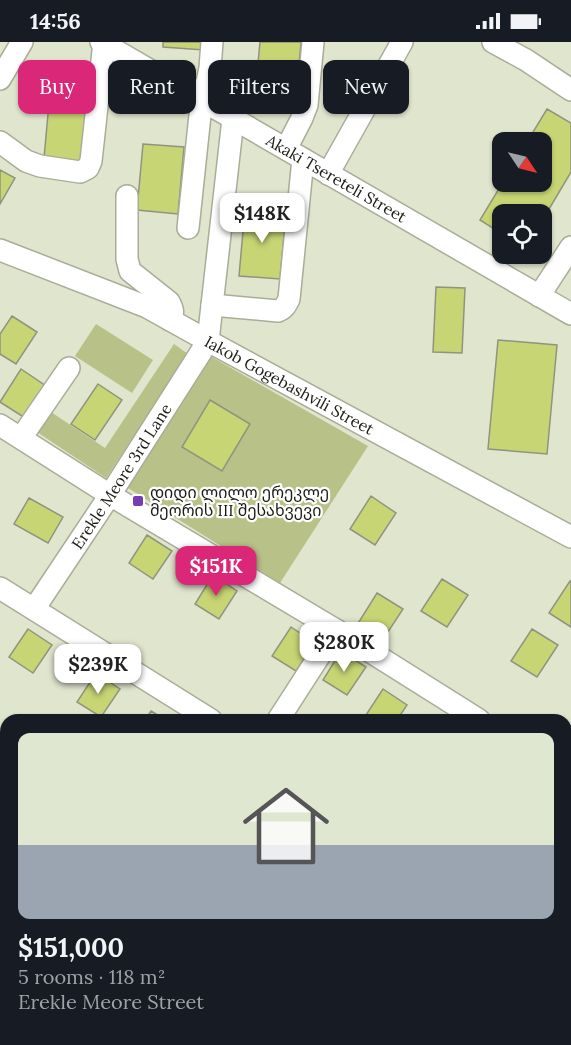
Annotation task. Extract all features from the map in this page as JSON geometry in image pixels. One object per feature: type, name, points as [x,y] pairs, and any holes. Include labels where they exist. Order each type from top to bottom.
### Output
[{"type":"street","points":[[0,80],[22,42]]},
{"type":"street","points":[[188,228],[200,115],[210,68],[212,42]]},
{"type":"street","points":[[212,305],[278,311],[286,306],[289,299],[295,154],[307,105],[313,42]]},
{"type":"street","points":[[328,174],[402,42]]},
{"type":"street","points":[[493,42],[526,60],[571,90]]},
{"type":"street","points":[[0,142],[26,161],[40,166],[80,172],[88,168],[91,161],[103,43]]},
{"type":"street","name":"Akaki Tsereteli Street","points":[[103,43],[571,314]]},
{"type":"street","points":[[208,342],[233,118]]},
{"type":"street","points":[[127,196],[127,259],[130,271],[169,302],[173,314],[170,320]]},
{"type":"street","points":[[539,296],[571,247]]},
{"type":"street","name":"Iakob Gogebashvili Street","points":[[0,250],[147,307],[571,537]]},
{"type":"street","name":"Erekle Meore 3rd Lane","points":[[34,609],[208,342]]},
{"type":"street","points":[[21,438],[69,368]]},
{"type":"street","points":[[0,425],[110,495],[336,630],[469,714]]},
{"type":"street","points":[[0,588],[201,714]]},
{"type":"street","points":[[283,714],[336,630]]},
{"type":"green space","points":[[96,324],[153,360],[132,393],[75,356]]},
{"type":"green space","points":[[174,344],[188,354],[106,478],[34,430],[48,410],[105,448]]},
{"type":"green space","points":[[210,356],[368,446],[280,583],[128,488]]},
{"type":"building","points":[[163,42],[205,42],[204,50],[163,47]]},
{"type":"building","points":[[260,42],[301,42],[299,60],[258,60]]},
{"type":"building","points":[[547,109],[571,123],[571,172],[552,204],[492,204],[492,228],[480,220],[497,192],[552,192],[552,132],[533,132]]},
{"type":"building","points":[[48,114],[89,114],[85,162],[44,158]]},
{"type":"building","points":[[143,144],[184,147],[178,214],[137,210]]},
{"type":"building","points":[[0,170],[15,178],[0,204]]},
{"type":"building","points":[[245,209],[286,213],[280,279],[239,276]]},
{"type":"building","points":[[436,287],[465,288],[462,353],[433,352]]},
{"type":"building","points":[[12,316],[37,332],[16,364],[0,354],[0,334]]},
{"type":"building","points":[[498,340],[557,345],[547,454],[488,449]]},
{"type":"building","points":[[21,369],[46,386],[25,418],[0,402]]},
{"type":"building","points":[[98,384],[122,400],[95,440],[71,424]]},
{"type":"building","points":[[210,400],[250,424],[222,471],[182,447]]},
{"type":"building","points":[[371,496],[396,513],[375,545],[350,529]]},
{"type":"building","points":[[29,498],[63,517],[48,543],[14,524]]},
{"type":"building","points":[[147,535],[172,551],[153,579],[129,563]]},
{"type":"building","points":[[213,575],[237,591],[219,619],[195,604]]},
{"type":"building","points":[[442,579],[468,595],[447,627],[421,611]]},
{"type":"building","points":[[571,581],[571,627],[549,613]]},
{"type":"building","points":[[377,593],[403,609],[382,641],[357,625]]},
{"type":"building","points":[[291,627],[315,643],[296,671],[272,656]]},
{"type":"building","points":[[28,629],[52,645],[33,673],[9,657]]},
{"type":"building","points":[[532,629],[558,645],[537,677],[511,661]]},
{"type":"building","points":[[341,651],[366,667],[347,695],[323,680]]},
{"type":"building","points":[[96,673],[120,689],[103,714],[96,714],[77,702]]},
{"type":"building","points":[[383,689],[407,705],[401,714],[367,714]]},
{"type":"place","name":"დიდი ლილო ერეკლე მეორის III შესახვევი","points":[[138,501]]}]
